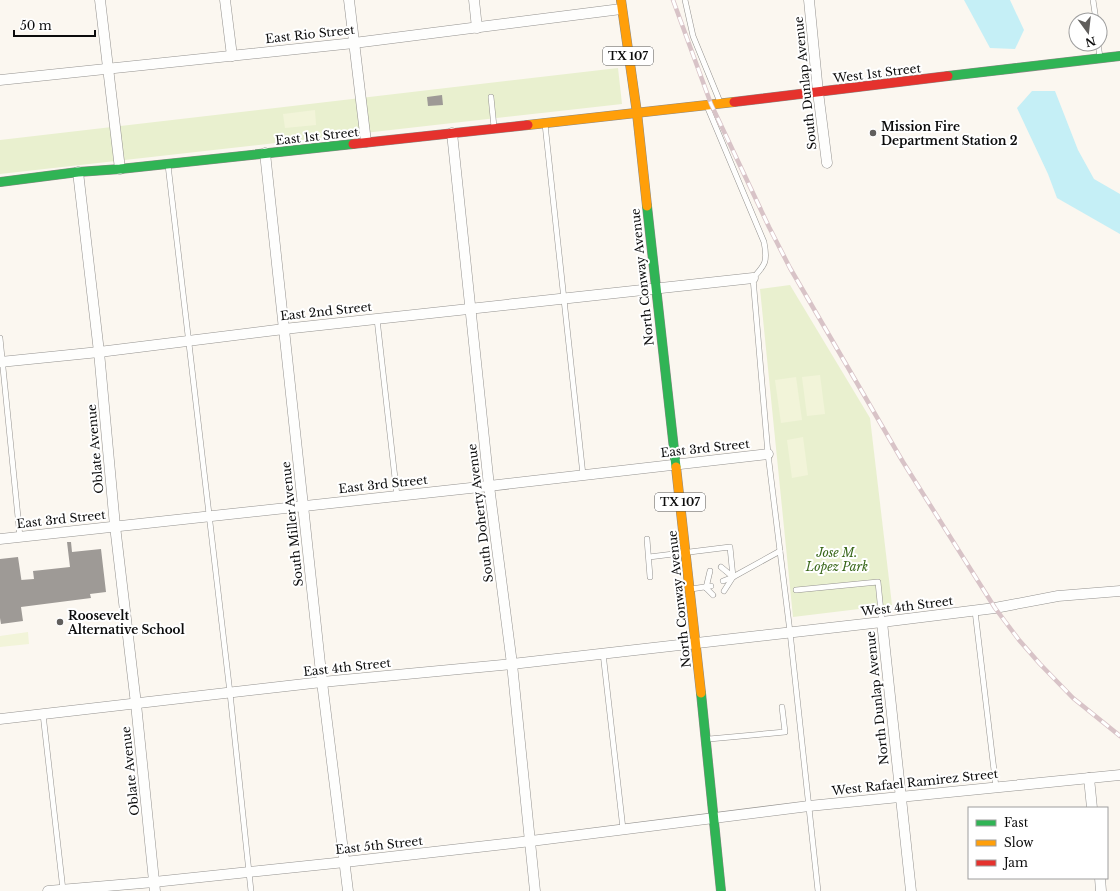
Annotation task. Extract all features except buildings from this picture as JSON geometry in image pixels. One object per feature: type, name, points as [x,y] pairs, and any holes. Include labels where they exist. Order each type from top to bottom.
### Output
[{"type":"street","points":[[100,0],[120,169]]},
{"type":"street","points":[[225,0],[232,56]]},
{"type":"street","points":[[349,0],[366,142]]},
{"type":"street","points":[[474,0],[477,28]]},
{"type":"street","name":"South Dunlap Avenue","points":[[809,0],[827,163]]},
{"type":"street","name":"East Rio Street","points":[[0,80],[354,43],[477,28],[621,4]]},
{"type":"street","name":"TX 107","points":[[621,4],[637,113]]},
{"type":"street","name":"West 1st Street","points":[[637,113],[1120,56]]},
{"type":"street","name":"East 1st Street","points":[[0,182],[78,172],[168,164],[637,113]]},
{"type":"street","name":"North Conway Avenue","points":[[637,113],[655,288],[696,642],[721,891]]},
{"type":"street","name":"South Doherty Avenue","points":[[452,133],[489,486],[512,664],[535,891]]},
{"type":"street","name":"South Miller Avenue","points":[[265,153],[322,682],[348,891]]},
{"type":"street","name":"Oblate Avenue","points":[[78,172],[99,352],[115,526],[136,704],[154,886]]},
{"type":"street","name":"East 2nd Street","points":[[1,362],[99,352],[284,329],[753,278]]},
{"type":"street","name":"East 3rd Street","points":[[0,539],[768,454]]},
{"type":"street","name":"West 4th Street","points":[[696,642],[882,622],[976,610],[1058,596],[1120,591]]},
{"type":"street","name":"North Dunlap Avenue","points":[[882,622],[900,797],[912,891]]},
{"type":"street","name":"East 4th Street","points":[[0,719],[322,682],[512,664],[696,642]]},
{"type":"street","name":"West Rafael Ramirez Street","points":[[713,817],[1120,775]]},
{"type":"street","points":[[1089,778],[1092,807]]},
{"type":"street","name":"East 5th Street","points":[[48,891],[154,886],[249,872],[531,840],[713,817]]},
{"type":"street","points":[[1100,879],[1101,891]]},
{"type":"lane","points":[[685,0],[693,36],[721,103]]},
{"type":"lane","points":[[1094,0],[1095,12]]},
{"type":"lane","points":[[1099,52],[1100,58]]},
{"type":"lane","points":[[491,96],[494,128]]},
{"type":"lane","points":[[706,104],[764,242],[766,253],[764,266],[753,278],[768,454],[790,632],[818,891]]},
{"type":"lane","points":[[545,123],[583,475]]},
{"type":"lane","points":[[168,164],[230,693],[251,891]]},
{"type":"lane","points":[[377,319],[396,496]]},
{"type":"lane","points":[[0,338],[1,362],[20,537]]},
{"type":"lane","points":[[647,539],[650,577]]},
{"type":"lane","points":[[649,557],[730,547],[733,577],[724,591]]},
{"type":"lane","points":[[723,581],[780,551]]},
{"type":"lane","points":[[721,566],[733,577]]},
{"type":"lane","points":[[710,571],[709,587],[713,595]]},
{"type":"lane","points":[[796,590],[878,582],[882,622]]},
{"type":"lane","points":[[690,590],[709,587]]},
{"type":"lane","points":[[976,610],[996,787]]},
{"type":"lane","points":[[603,653],[623,829]]},
{"type":"lane","points":[[706,739],[785,732],[782,707]]},
{"type":"lane","points":[[43,714],[63,890]]},
{"type":"green space","points":[[618,68],[622,104],[0,174],[0,140]]},
{"type":"green space","points":[[315,110],[316,125],[285,128],[283,114]]},
{"type":"green space","name":"Jose M. Lopez Park","points":[[790,285],[870,418],[892,605],[793,617],[760,289]]},
{"type":"green space","points":[[820,375],[825,414],[807,416],[802,377]]},
{"type":"green space","points":[[796,377],[802,420],[781,423],[775,380]]},
{"type":"green space","points":[[803,437],[808,475],[792,478],[787,440]]},
{"type":"green space","points":[[28,632],[29,644],[0,647],[0,636]]},
{"type":"water","points":[[964,0],[1010,0],[1024,30],[1015,49],[990,48]]},
{"type":"water","points":[[1032,91],[1055,91],[1078,150],[1094,179],[1120,194],[1120,234],[1057,198],[1048,174],[1017,108]]},
{"type":"railway","points":[[673,0],[711,104],[769,227],[790,268],[903,462],[995,608],[1019,640],[1073,698],[1120,736]]},
{"type":"traffic: fast","points":[[948,76],[1120,56]]},
{"type":"traffic: fast","points":[[0,182],[78,172],[120,169],[353,144]]},
{"type":"traffic: fast","points":[[647,206],[676,467]]},
{"type":"traffic: fast","points":[[701,693],[721,891]]},
{"type":"traffic: slow","points":[[621,0],[637,113],[647,206]]},
{"type":"traffic: slow","points":[[528,125],[734,102]]},
{"type":"traffic: slow","points":[[676,467],[701,693]]},
{"type":"traffic: jam","points":[[734,102],[948,76]]},
{"type":"traffic: jam","points":[[353,144],[528,125]]},
{"type":"place","name":"Mission Fire Department Station 2","points":[[873,133]]},
{"type":"place","name":"Roosevelt Alternative School","points":[[60,622]]}]
